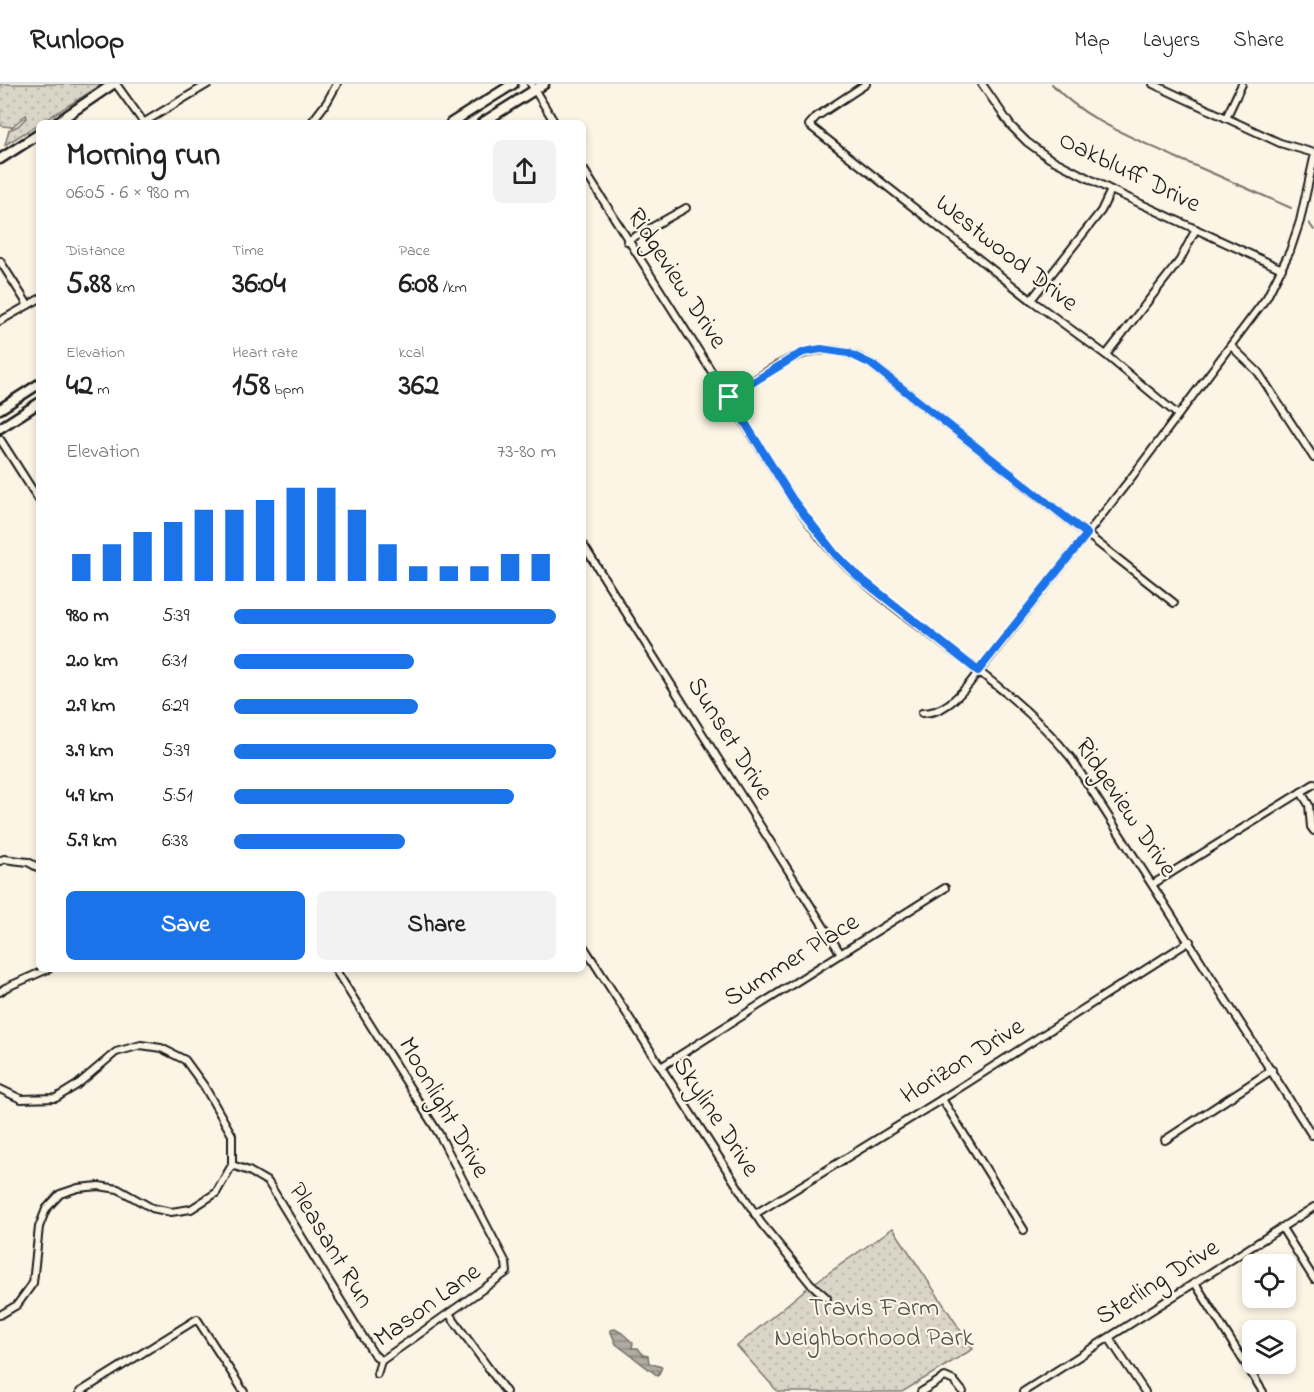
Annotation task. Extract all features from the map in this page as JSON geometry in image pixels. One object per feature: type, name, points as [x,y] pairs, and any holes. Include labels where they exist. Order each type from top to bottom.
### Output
[{"type":"main road","points":[[61,120],[115,84]]},
{"type":"main road","points":[[456,120],[513,84]]},
{"type":"main road","points":[[486,120],[533,87],[544,84]]},
{"type":"main road","points":[[0,159],[36,136]]},
{"type":"main road","points":[[0,409],[36,386]]},
{"type":"main road","points":[[0,428],[36,405]]},
{"type":"street","points":[[115,84],[141,120]]},
{"type":"street","points":[[148,120],[208,84]]},
{"type":"street","points":[[313,120],[337,84]]},
{"type":"street","name":"Westwood Drive","points":[[866,84],[809,124],[1031,300],[1106,355],[1178,415]]},
{"type":"street","name":"Oakbluff Drive","points":[[981,84],[998,110],[1028,142],[1049,158],[1111,190],[1282,269]]},
{"type":"street","points":[[1153,84],[1280,143],[1314,153]]},
{"type":"street","points":[[1226,118],[1242,84]]},
{"type":"street","points":[[533,87],[553,120]]},
{"type":"street","points":[[922,713],[936,712],[960,695],[1087,534],[1267,297],[1290,251],[1300,221],[1314,158]]},
{"type":"street","name":"Ridgeview Drive","points":[[586,173],[793,500],[835,554],[859,577],[1032,717],[1063,748],[1083,774],[1312,1135]]},
{"type":"street","points":[[1031,300],[1101,211],[1111,190]]},
{"type":"street","points":[[627,241],[686,208]]},
{"type":"street","points":[[1106,355],[1180,260],[1196,228]]},
{"type":"street","points":[[0,261],[28,305]]},
{"type":"street","points":[[0,321],[36,301]]},
{"type":"street","points":[[1232,346],[1258,372],[1314,458]]},
{"type":"street","points":[[729,397],[804,352],[833,350],[858,357],[871,364],[1174,603]]},
{"type":"street","points":[[0,439],[36,495]]},
{"type":"street","name":"Sunset Drive","points":[[586,549],[841,954]]},
{"type":"street","points":[[1153,884],[1314,784]]},
{"type":"street","points":[[1301,792],[1309,804],[1311,827],[1314,831]]},
{"type":"street","points":[[0,861],[28,862],[36,866]]},
{"type":"street","name":"Summer Place","points":[[661,1067],[945,888]]},
{"type":"street","name":"Horizon Drive","points":[[755,1214],[942,1099],[1190,941]]},
{"type":"street","name":"Skyline Drive","points":[[586,950],[755,1214],[810,1283],[827,1298]]},
{"type":"street","points":[[0,992],[41,972]]},
{"type":"street","name":"Moonlight Drive","points":[[337,972],[440,1134],[503,1258],[507,1272]]},
{"type":"street","points":[[0,1089],[21,1099],[56,1098],[77,1085],[116,1052],[141,1045],[161,1048],[185,1060],[204,1086],[232,1135],[232,1165],[216,1193],[191,1209],[171,1212],[152,1208],[118,1189],[99,1186],[78,1188],[60,1194],[45,1209],[39,1227],[33,1283],[17,1305],[0,1315]]},
{"type":"street","points":[[1165,1140],[1272,1070]]},
{"type":"street","points":[[942,1099],[1024,1230]]},
{"type":"street","name":"Pleasant Run","points":[[232,1165],[249,1171],[268,1182],[373,1353],[381,1361]]},
{"type":"street","name":"Sterling Drive","points":[[1023,1392],[1314,1207]]},
{"type":"street","points":[[1282,1228],[1314,1279]]},
{"type":"street","name":"Mason Lane","points":[[377,1374],[381,1361],[507,1272]]},
{"type":"street","points":[[1195,1283],[1263,1392]]},
{"type":"street","points":[[450,1314],[506,1392]]},
{"type":"street","points":[[80,1392],[90,1389],[197,1319],[244,1392]]},
{"type":"street","points":[[1109,1338],[1145,1392]]},
{"type":"street","points":[[921,1392],[945,1377],[954,1381],[963,1392]]},
{"type":"green space","points":[[0,84],[103,84],[45,120],[36,120],[36,126],[5,145],[9,130],[18,126],[27,117],[26,115],[12,127],[0,124]]},
{"type":"green space","name":"Travis Farm Neighborhood Park","points":[[893,1228],[973,1349],[902,1392],[778,1392],[737,1346],[807,1288]]},
{"type":"shaded area","points":[[615,1329],[633,1343],[632,1348],[638,1348],[643,1355],[648,1356],[649,1363],[662,1367],[658,1376],[616,1344],[610,1330]]},
{"type":"waterway","points":[[1052,84],[1079,108],[1110,127],[1291,208]]},
{"type":"waterway","points":[[1309,223],[1314,230]]},
{"type":"route","points":[[821,349],[848,353],[871,364],[1087,534],[978,671],[859,577],[835,554],[793,500],[729,397],[804,352],[821,349]]}]
